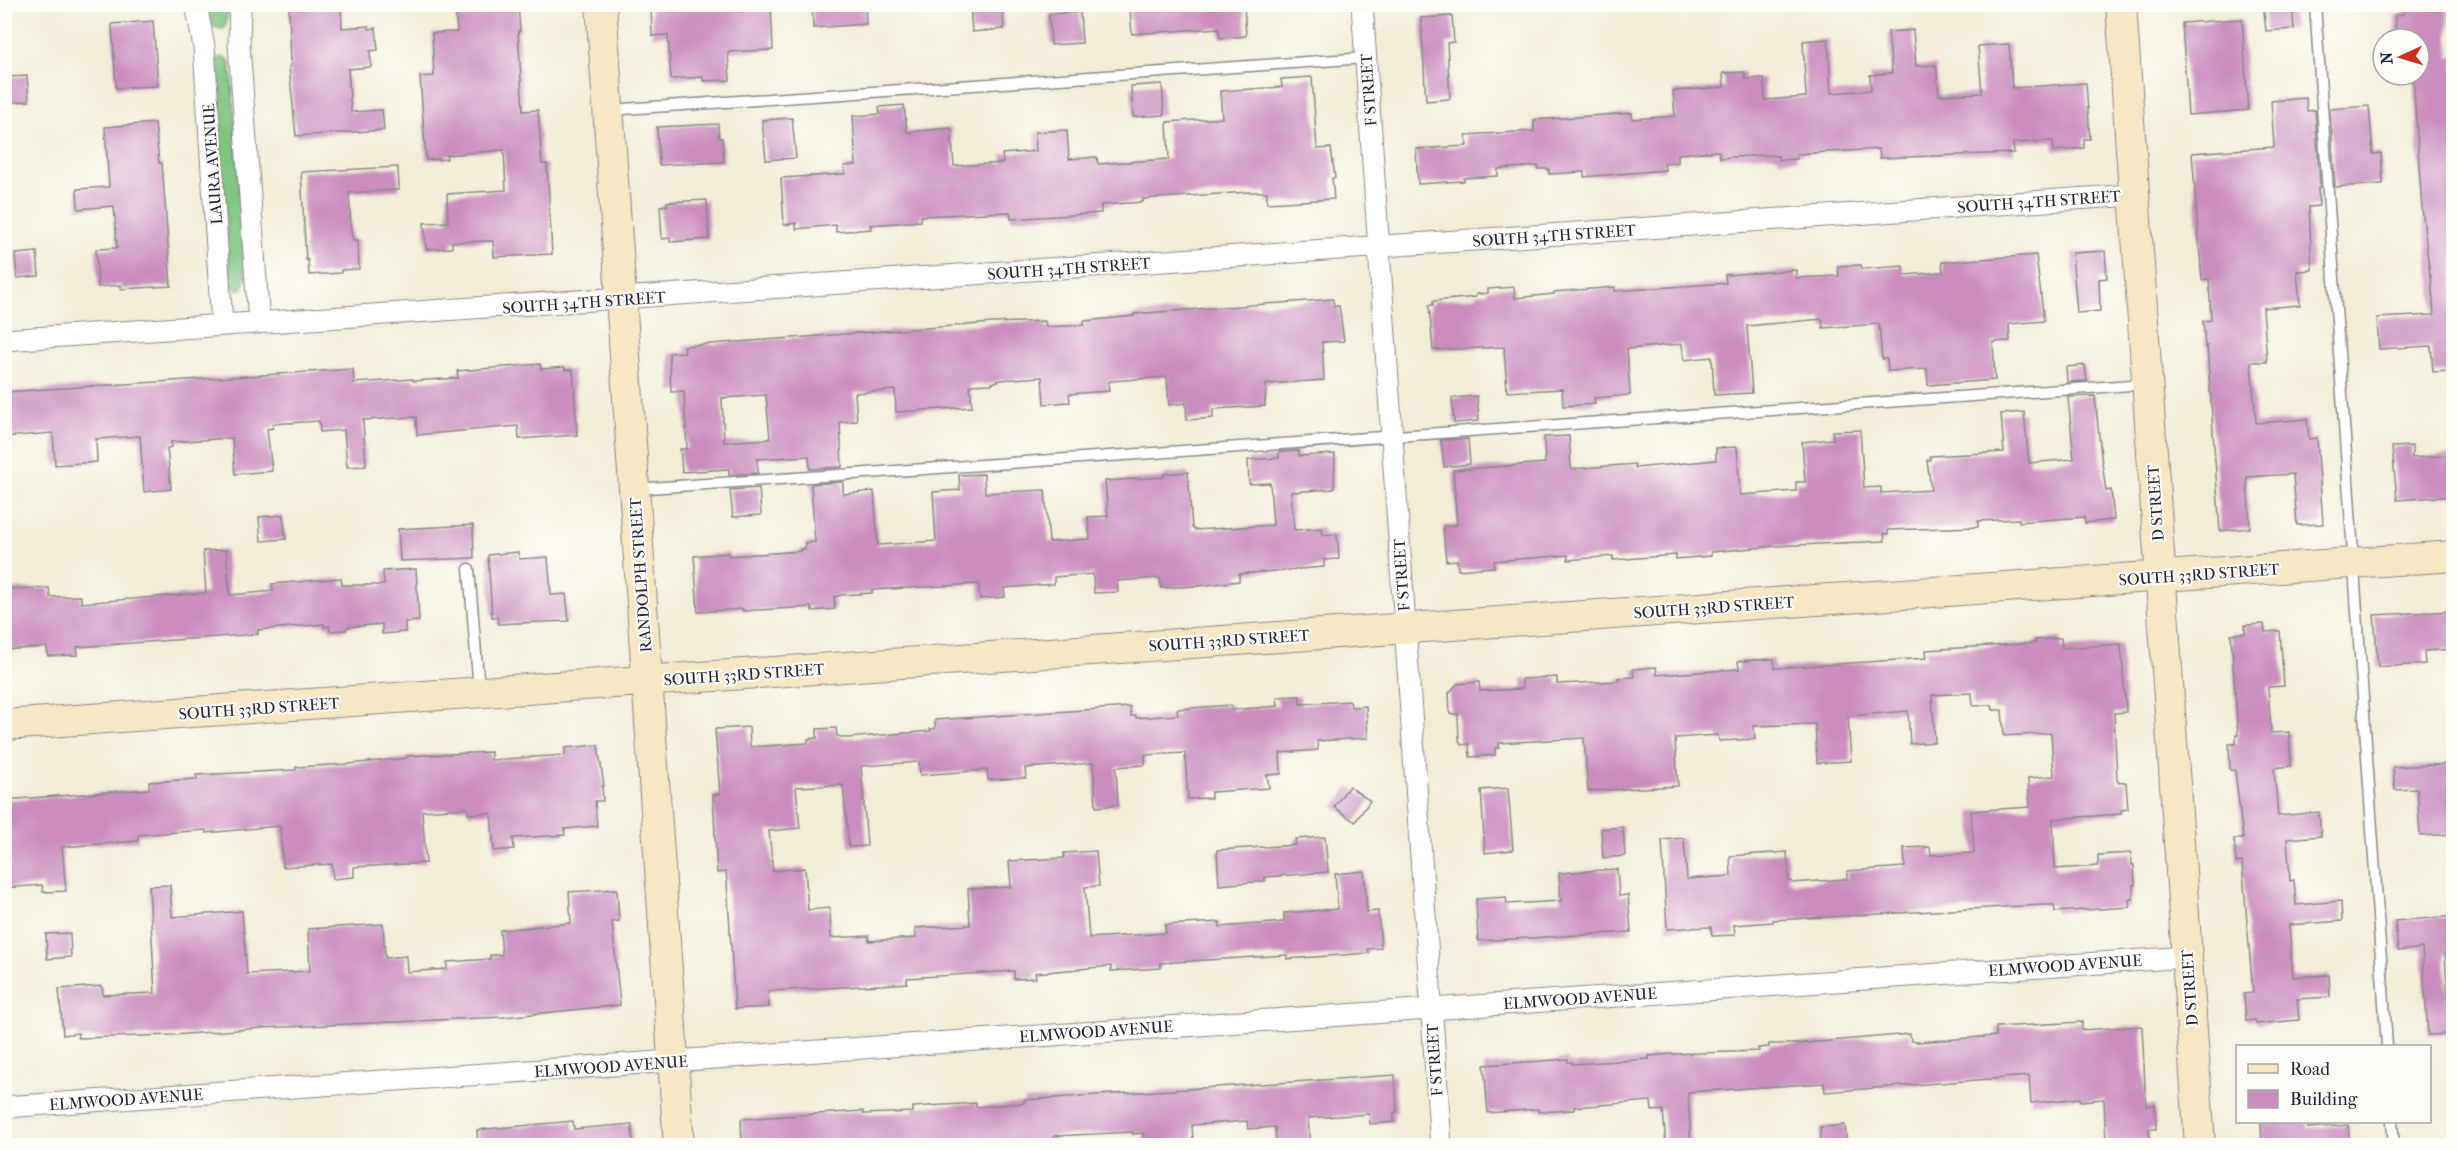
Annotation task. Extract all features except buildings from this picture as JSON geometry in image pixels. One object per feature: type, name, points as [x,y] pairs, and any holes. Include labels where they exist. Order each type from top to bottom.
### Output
[{"type":"main road","name":"RANDOLPH STREET","points":[[601,4],[679,1146]]},
{"type":"main road","name":"D STREET","points":[[2121,4],[2200,1146]]},
{"type":"main road","name":"SOUTH 33RD STREET","points":[[4,725],[2454,556]]},
{"type":"street","name":"LAURA AVENUE","points":[[196,4],[204,47],[222,325]]},
{"type":"street","points":[[240,4],[239,44],[259,323]]},
{"type":"street","name":"F STREET","points":[[1362,4],[1441,1146]]},
{"type":"street","points":[[204,47],[239,44]]},
{"type":"street","name":"SOUTH 34TH STREET","points":[[4,340],[2133,195]]},
{"type":"street","name":"ELMWOOD AVENUE","points":[[4,1107],[1431,1007],[2187,957]]},
{"type":"lane","points":[[2315,4],[2387,1045]]},
{"type":"lane","points":[[609,110],[1366,58]]},
{"type":"lane","points":[[634,490],[1392,435],[2146,384]]},
{"type":"lane","points":[[469,569],[479,693]]},
{"type":"lane","points":[[2392,1123],[2394,1146]]},
{"type":"green space","points":[[206,5],[229,5],[223,29],[213,27]]},
{"type":"green space","points":[[222,57],[228,59],[231,66],[245,275],[243,288],[239,290],[231,287],[230,282],[215,66],[218,59]]}]
